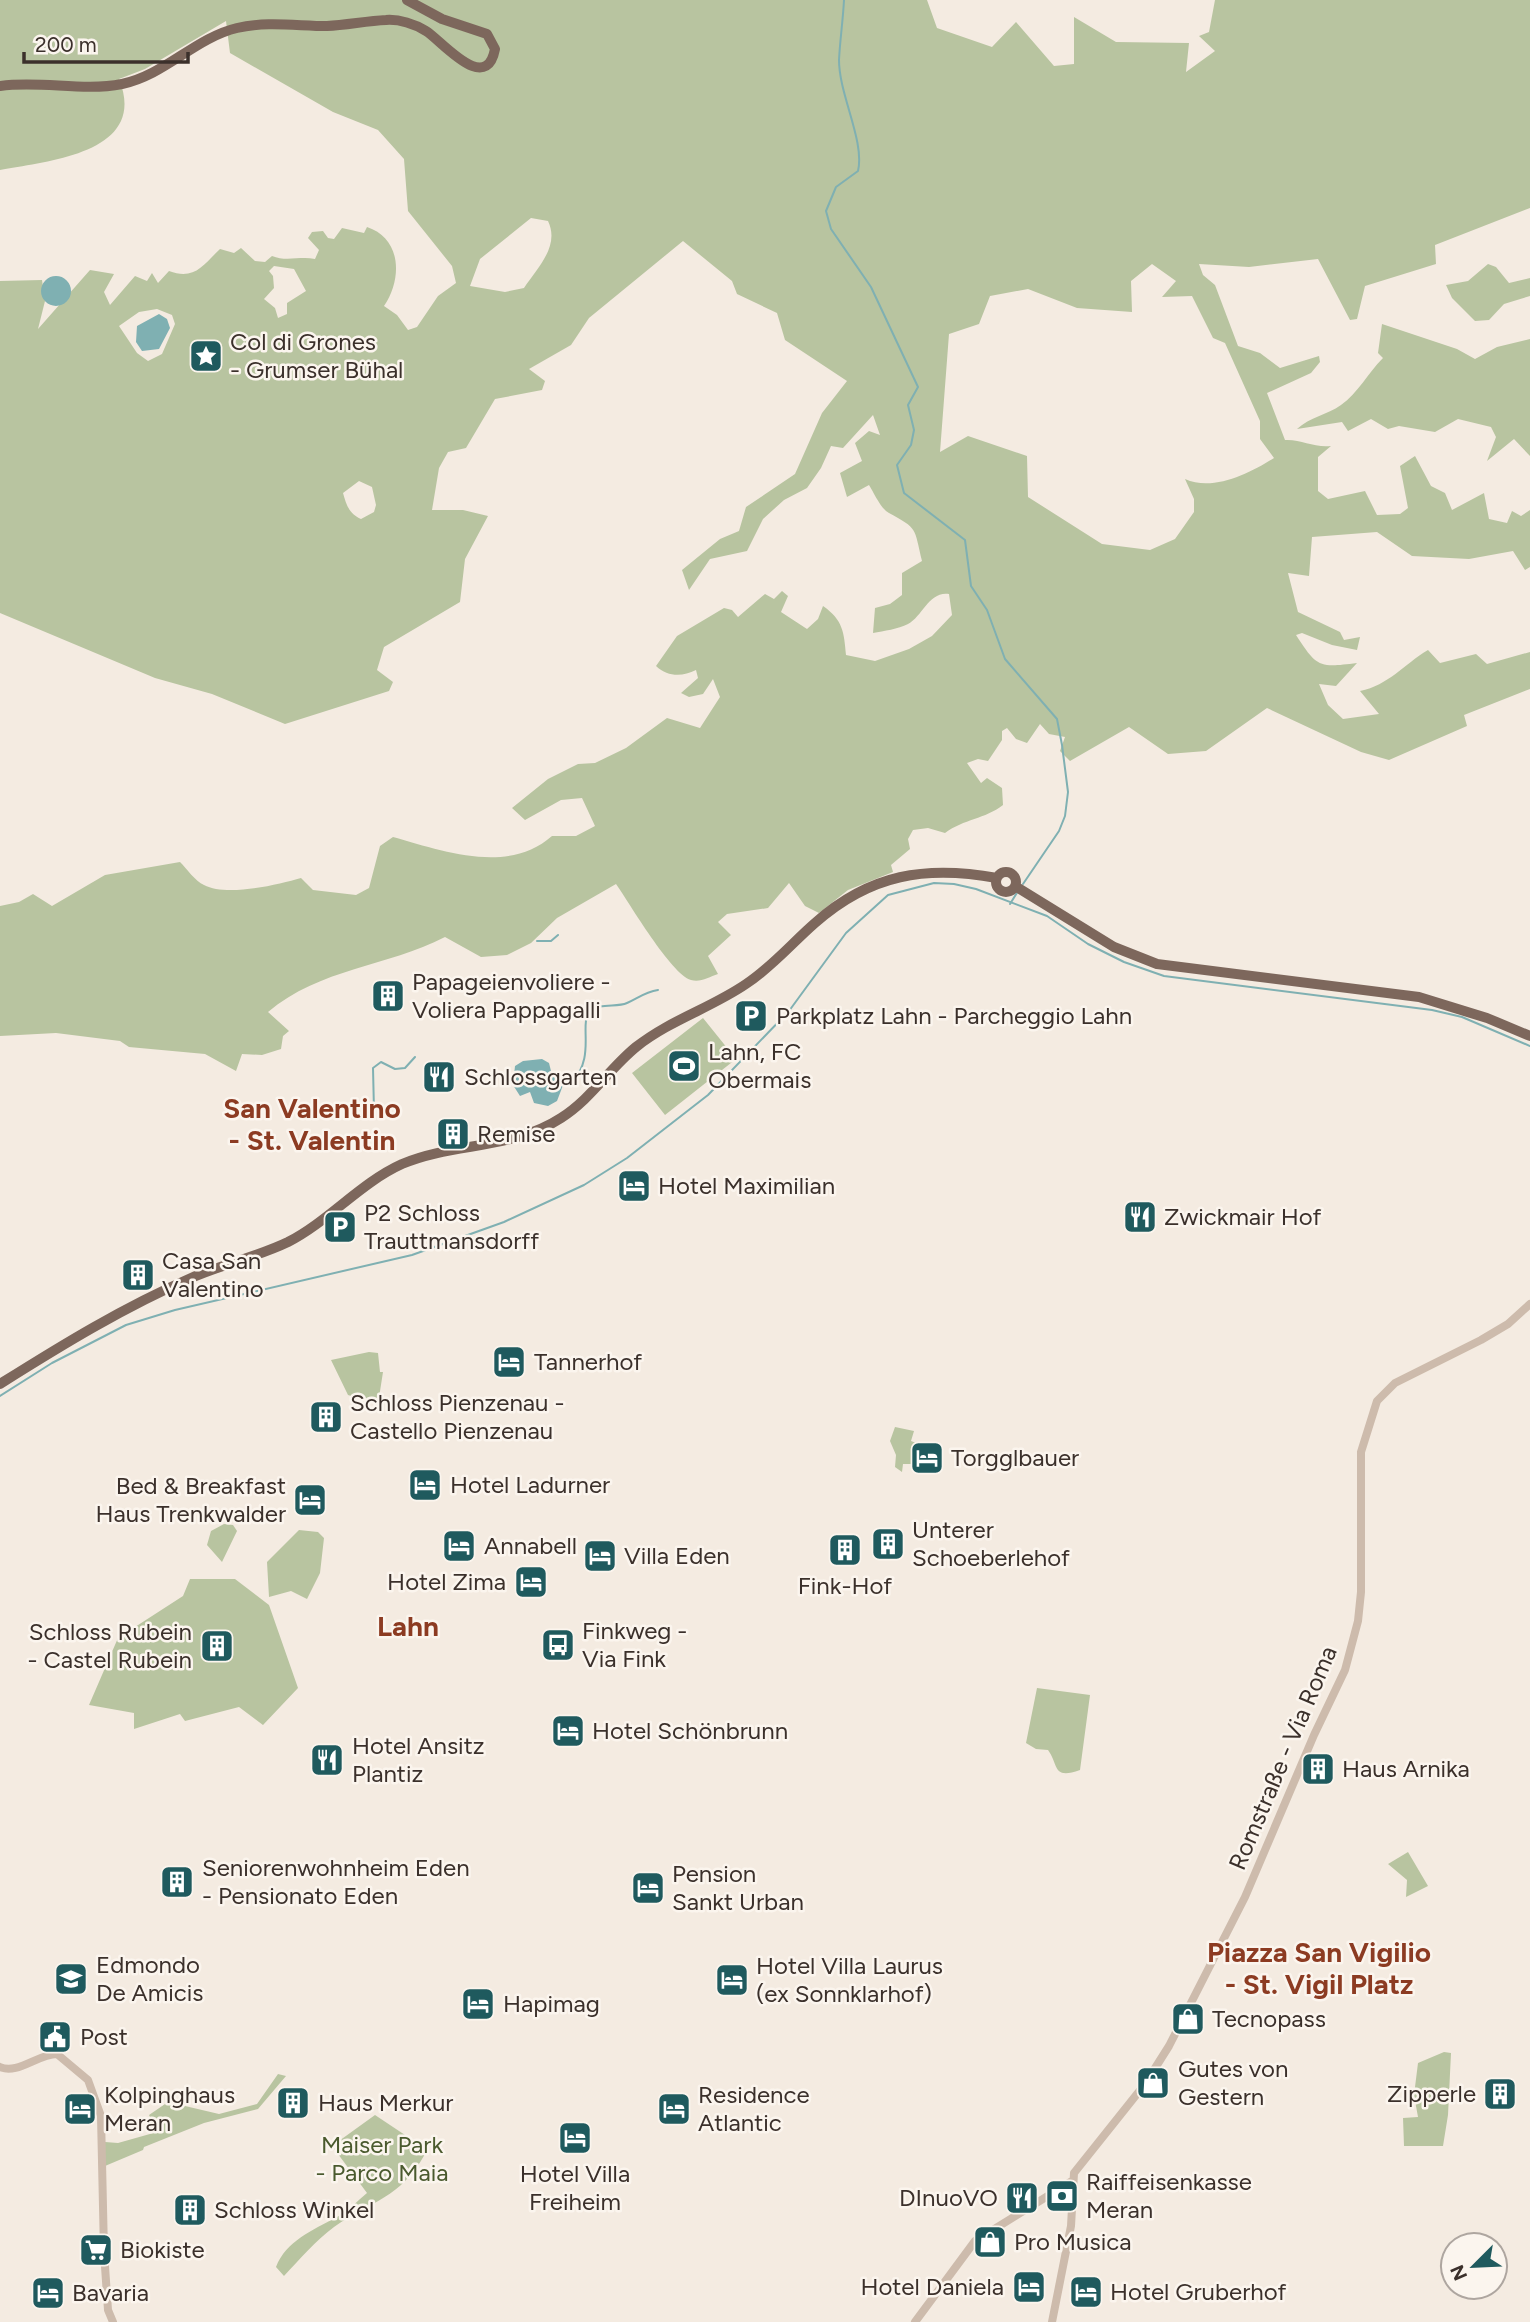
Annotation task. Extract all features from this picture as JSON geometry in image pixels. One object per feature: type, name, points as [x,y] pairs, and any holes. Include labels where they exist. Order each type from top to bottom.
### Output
[{"type":"main road","points":[[0,86],[124,83],[158,70],[210,38],[237,28],[267,24],[334,25],[391,20],[425,31],[464,64],[481,66],[491,60],[495,49],[487,34],[442,19],[407,0]]},
{"type":"main road","points":[[0,1384],[106,1320],[188,1279],[258,1255],[303,1234],[375,1179],[421,1157],[529,1136],[564,1116],[652,1036],[764,971],[835,906],[868,887],[900,877],[929,872],[968,873],[997,878],[1003,873],[1009,873],[1019,888],[1114,947],[1157,964],[1419,997],[1475,1013],[1530,1036]]},
{"type":"street","name":"Romstraße - Via Roma","points":[[1072,2181],[1074,2173],[1145,2084],[1218,1955],[1345,1670],[1358,1621],[1361,1592],[1362,1452],[1377,1401],[1395,1383],[1481,1340],[1508,1324],[1530,1304]]},
{"type":"street","points":[[0,2067],[12,2069],[42,2056],[57,2054],[88,2080],[101,2116],[104,2252],[108,2310],[113,2322]]},
{"type":"street","points":[[915,2322],[975,2241],[1072,2181]]},
{"type":"street","points":[[1052,2322],[1071,2226],[1072,2181]]},
{"type":"green space","points":[[0,0],[927,0],[937,28],[992,47],[1016,22],[1054,66],[1074,64],[1074,17],[1116,42],[1189,43],[1186,72],[1215,51],[1199,36],[1209,32],[1215,0],[1530,0],[1530,208],[1435,245],[1436,264],[1365,286],[1357,319],[1350,320],[1318,259],[1249,267],[1199,264],[1203,275],[1215,285],[1238,346],[1260,353],[1280,368],[1319,356],[1320,362],[1311,373],[1267,393],[1285,440],[1331,446],[1318,457],[1318,491],[1328,499],[1365,491],[1377,515],[1400,514],[1408,508],[1400,466],[1415,456],[1431,486],[1445,493],[1452,510],[1484,493],[1489,519],[1507,523],[1512,511],[1521,516],[1530,510],[1530,567],[1525,570],[1513,551],[1469,559],[1412,556],[1377,532],[1312,537],[1309,576],[1288,573],[1298,612],[1340,632],[1344,640],[1360,637],[1357,650],[1332,645],[1302,633],[1296,635],[1309,654],[1320,663],[1357,663],[1336,686],[1319,684],[1328,705],[1343,719],[1379,714],[1360,691],[1388,679],[1428,650],[1440,663],[1476,654],[1487,664],[1530,652],[1530,689],[1464,715],[1467,726],[1389,760],[1361,752],[1267,708],[1206,751],[1168,754],[1129,727],[1070,761],[1060,751],[1065,737],[1049,734],[1040,724],[1027,743],[1016,739],[1007,728],[1002,731],[1002,740],[988,761],[978,759],[967,763],[981,783],[987,778],[1002,788],[1003,805],[945,833],[928,828],[913,830],[908,839],[910,849],[891,865],[893,872],[848,890],[819,913],[805,906],[789,883],[768,908],[727,914],[718,922],[731,935],[708,956],[718,974],[701,980],[691,980],[673,965],[616,884],[557,918],[531,943],[507,955],[481,957],[445,937],[309,986],[268,1012],[289,1031],[283,1036],[281,1049],[262,1055],[242,1054],[236,1071],[205,1054],[129,1047],[120,1041],[56,1033],[0,1036],[0,906],[19,902],[33,894],[52,906],[105,875],[180,862],[197,881],[214,888],[252,889],[301,878],[313,890],[356,895],[369,888],[380,846],[393,837],[454,853],[496,857],[516,855],[535,848],[552,836],[576,836],[595,826],[582,798],[561,800],[525,820],[512,808],[548,779],[578,764],[595,763],[626,748],[667,718],[700,728],[720,697],[713,679],[703,694],[689,697],[681,693],[698,678],[696,670],[675,675],[656,666],[677,636],[724,608],[732,610],[738,617],[765,594],[774,599],[782,591],[788,596],[781,612],[807,629],[818,619],[823,606],[839,622],[846,655],[875,661],[909,649],[932,636],[952,615],[949,594],[942,594],[931,600],[908,624],[873,633],[875,608],[890,604],[902,595],[902,573],[922,561],[913,530],[886,511],[869,485],[847,497],[840,473],[862,461],[855,443],[869,431],[880,435],[873,415],[843,448],[831,446],[821,468],[807,488],[784,500],[763,519],[747,551],[710,559],[689,590],[682,570],[720,539],[739,531],[746,507],[795,474],[822,413],[847,381],[785,340],[777,313],[737,294],[732,281],[683,241],[589,318],[571,345],[529,369],[545,381],[542,390],[495,399],[466,448],[448,452],[439,468],[432,510],[463,510],[488,516],[465,559],[460,602],[384,647],[377,670],[393,682],[389,691],[285,724],[212,694],[155,678],[0,613],[0,281],[42,280],[45,301],[38,329],[90,270],[114,274],[104,292],[110,305],[135,276],[147,281],[152,273],[158,283],[169,271],[186,274],[198,269],[220,249],[234,253],[241,248],[255,261],[265,262],[272,256],[283,259],[315,259],[319,250],[308,238],[312,232],[323,231],[328,238],[334,239],[342,228],[364,233],[367,227],[378,232],[392,249],[396,272],[384,306],[397,315],[408,330],[417,327],[438,296],[456,283],[452,266],[408,211],[404,159],[378,130],[333,112],[230,53],[226,21],[145,69],[119,79],[125,104],[120,123],[107,138],[89,149],[67,157],[0,170]],"holes":[[[531,218],[548,221],[551,230],[549,248],[524,288],[505,292],[470,286],[480,259]],[[1152,264],[1176,281],[1162,297],[1192,296],[1213,338],[1225,343],[1260,421],[1260,439],[1274,458],[1243,475],[1219,482],[1185,479],[1194,499],[1194,512],[1175,539],[1150,550],[1102,544],[1028,497],[1027,456],[968,436],[940,452],[949,334],[979,324],[990,296],[1028,289],[1077,308],[1132,312],[1131,281]],[[274,266],[294,269],[306,291],[287,303],[287,314],[278,318],[275,308],[264,299],[274,288],[273,276],[269,271]],[[157,309],[172,315],[175,324],[162,354],[148,361],[137,353],[119,326],[139,312]],[[359,481],[372,487],[376,505],[374,512],[361,519],[347,505],[343,493]]]},
{"type":"green space","points":[[1488,264],[1496,267],[1509,283],[1530,278],[1530,296],[1504,304],[1489,320],[1475,321],[1452,298],[1446,285],[1468,281]]},
{"type":"green space","points":[[1382,324],[1457,349],[1475,359],[1497,347],[1530,339],[1530,456],[1514,439],[1487,461],[1496,437],[1491,427],[1458,419],[1435,432],[1399,426],[1388,429],[1371,419],[1348,431],[1342,422],[1297,429],[1336,408],[1358,389],[1383,358],[1378,353]]},
{"type":"green space","name":"Lahn, FC Obermais","points":[[703,1018],[736,1059],[665,1115],[632,1073]]},
{"type":"green space","points":[[369,1352],[378,1353],[380,1372],[383,1372],[378,1404],[348,1395],[331,1360]]},
{"type":"green space","points":[[895,1427],[914,1431],[911,1441],[916,1443],[911,1452],[917,1464],[903,1464],[902,1472],[895,1467],[896,1455],[890,1441]]},
{"type":"green space","points":[[224,1524],[233,1525],[237,1531],[222,1562],[207,1545],[211,1531]]},
{"type":"green space","points":[[299,1530],[318,1532],[324,1538],[320,1573],[307,1599],[291,1591],[269,1597],[267,1562]]},
{"type":"green space","points":[[190,1579],[235,1579],[269,1605],[298,1688],[263,1725],[239,1707],[185,1721],[180,1714],[134,1729],[134,1713],[89,1705],[118,1638],[183,1596]]},
{"type":"green space","points":[[1037,1688],[1090,1695],[1080,1770],[1060,1772],[1048,1750],[1036,1749],[1026,1743]]},
{"type":"green space","points":[[1408,1852],[1428,1886],[1406,1897],[1407,1880],[1388,1864]]},
{"type":"green space","points":[[1444,2052],[1451,2053],[1448,2115],[1443,2146],[1404,2146],[1403,2118],[1418,2117],[1414,2095],[1418,2063]]},
{"type":"green space","points":[[278,2074],[286,2076],[258,2109],[204,2123],[105,2166],[105,2142],[118,2143],[157,2132],[149,2115],[168,2102],[219,2114],[257,2104]]},
{"type":"green space","name":"Maiser Park - Parco Maia","points":[[375,2115],[405,2135],[425,2154],[406,2181],[334,2227],[284,2276],[276,2267],[293,2243],[344,2213],[367,2193],[332,2146]]},
{"type":"water","points":[[56,276],[67,280],[71,291],[67,302],[56,306],[45,302],[41,291],[45,280]]},
{"type":"water","points":[[159,314],[167,319],[170,328],[159,349],[142,351],[136,342],[137,326]]},
{"type":"water","points":[[542,1059],[549,1063],[551,1071],[565,1080],[557,1101],[548,1106],[534,1103],[530,1092],[520,1096],[513,1085],[515,1066],[523,1061]]},
{"type":"waterway","points":[[844,0],[840,74],[858,146],[858,171],[836,187],[826,211],[831,229],[871,287],[918,387],[908,405],[914,430],[911,445],[897,465],[904,493],[965,540],[971,586],[987,610],[1005,659],[1057,719],[1068,792],[1065,816],[1059,831],[1023,884]]},
{"type":"waterway","points":[[0,1396],[52,1363],[126,1325],[175,1310],[412,1255],[504,1222],[584,1185],[627,1158],[708,1095],[789,1011],[846,933],[888,895],[934,883],[976,889],[1047,916],[1088,944],[1124,962],[1164,976],[1432,1010],[1462,1017],[1530,1046]]},
{"type":"waterway","points":[[1010,904],[1018,891]]},
{"type":"waterway","points":[[537,941],[551,941],[558,935]]},
{"type":"waterway","points":[[565,1083],[571,1084],[583,1063],[586,1024],[590,1012],[598,1007],[627,1003],[658,990]]},
{"type":"waterway","points":[[374,1111],[373,1068],[381,1062],[395,1069],[405,1068],[415,1057]]},
{"type":"place","name":"Col di Grones - Grumser Bühal","points":[[206,356]]},
{"type":"place","name":"Papageienvoliere - Voliera Pappagalli","points":[[388,996]]},
{"type":"place","name":"Parkplatz Lahn - Parcheggio Lahn","points":[[751,1016]]},
{"type":"place","name":"Lahn, FC Obermais","points":[[684,1066]]},
{"type":"place","name":"Schlossgarten","points":[[439,1077]]},
{"type":"place","name":"Remise","points":[[453,1134]]},
{"type":"place","name":"Hotel Maximilian","points":[[634,1186]]},
{"type":"place","name":"Zwickmair Hof","points":[[1140,1217]]},
{"type":"place","name":"P2 Schloss Trauttmansdorff","points":[[340,1227]]},
{"type":"place","name":"Casa San Valentino","points":[[138,1275]]},
{"type":"place","name":"Tannerhof","points":[[509,1362]]},
{"type":"place","name":"Schloss Pienzenau - Castello Pienzenau","points":[[326,1417]]},
{"type":"place","name":"Torgglbauer","points":[[927,1458]]},
{"type":"place","name":"Hotel Ladurner","points":[[425,1485]]},
{"type":"place","name":"Bed & Breakfast Haus Trenkwalder","points":[[310,1500]]},
{"type":"place","name":"Unterer Schoeberlehof","points":[[888,1544]]},
{"type":"place","name":"Annabell","points":[[459,1546]]},
{"type":"place","name":"Fink-Hof","points":[[845,1550]]},
{"type":"place","name":"Villa Eden","points":[[600,1556]]},
{"type":"place","name":"Hotel Zima","points":[[531,1582]]},
{"type":"place","name":"Finkweg - Via Fink","points":[[558,1645]]},
{"type":"place","name":"Schloss Rubein - Castel Rubein","points":[[217,1646]]},
{"type":"place","name":"Hotel Schönbrunn","points":[[568,1731]]},
{"type":"place","name":"Hotel Ansitz Plantiz","points":[[327,1760]]},
{"type":"place","name":"Haus Arnika","points":[[1318,1769]]},
{"type":"place","name":"Seniorenwohnheim Eden - Pensionato Eden","points":[[177,1882]]},
{"type":"place","name":"Pension Sankt Urban","points":[[648,1888]]},
{"type":"place","name":"Edmondo De Amicis","points":[[71,1979]]},
{"type":"place","name":"Hotel Villa Laurus (ex Sonnklarhof)","points":[[732,1980]]},
{"type":"place","name":"Hapimag","points":[[478,2004]]},
{"type":"place","name":"Tecnopass","points":[[1188,2019]]},
{"type":"place","name":"Post","points":[[55,2037]]},
{"type":"place","name":"Gutes von Gestern","points":[[1153,2083]]},
{"type":"place","name":"Zipperle","points":[[1500,2094]]},
{"type":"place","name":"Haus Merkur","points":[[293,2103]]},
{"type":"place","name":"Kolpinghaus Meran","points":[[80,2109]]},
{"type":"place","name":"Residence Atlantic","points":[[674,2109]]},
{"type":"place","name":"Hotel Villa Freiheim","points":[[575,2138]]},
{"type":"place","name":"Raiffeisenkasse Meran","points":[[1062,2196]]},
{"type":"place","name":"DInuoVO","points":[[1022,2198]]},
{"type":"place","name":"Schloss Winkel","points":[[190,2210]]},
{"type":"place","name":"Pro Musica","points":[[990,2242]]},
{"type":"place","name":"Biokiste","points":[[96,2250]]},
{"type":"place","name":"Hotel Daniela","points":[[1029,2287]]},
{"type":"place","name":"Hotel Gruberhof","points":[[1086,2292]]},
{"type":"place","name":"Bavaria","points":[[48,2293]]},
{"type":"district","name":"San Valentino - St. Valentin","points":[[312,1124]]},
{"type":"district","name":"Lahn","points":[[408,1626]]},
{"type":"district","name":"Piazza San Vigilio - St. Vigil Platz","points":[[1319,1968]]}]
